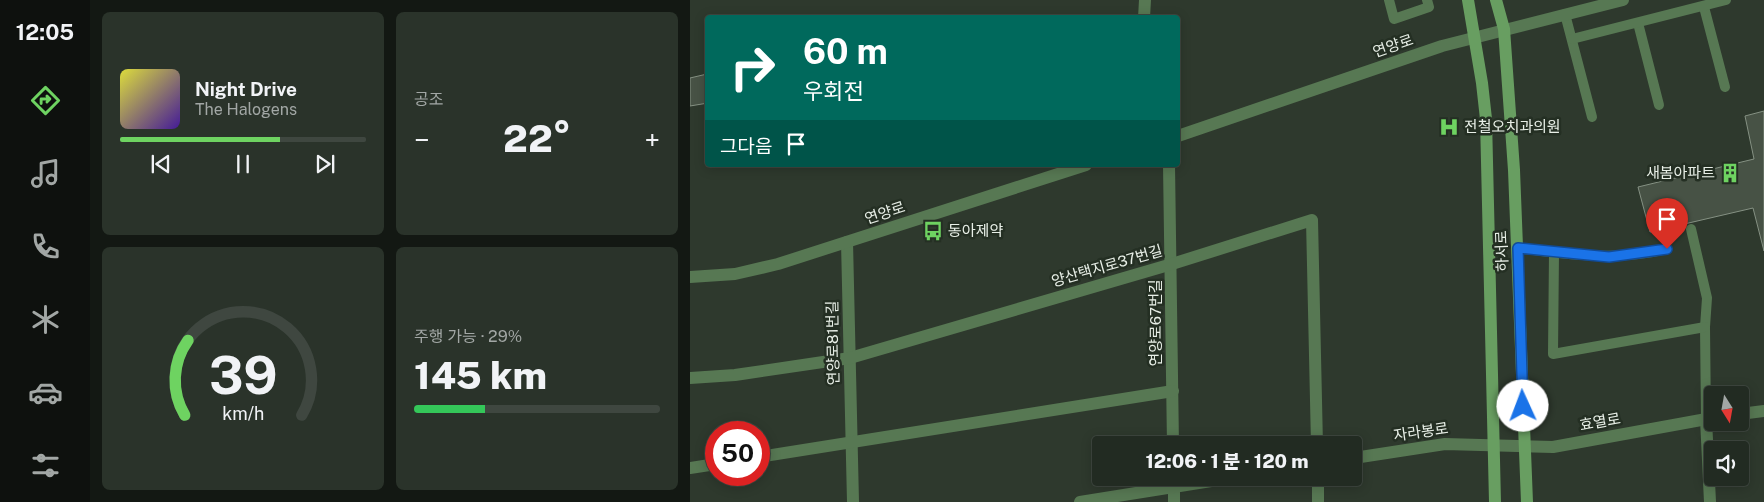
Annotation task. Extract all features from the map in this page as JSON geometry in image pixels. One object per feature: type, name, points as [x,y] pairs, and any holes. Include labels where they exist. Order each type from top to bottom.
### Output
[{"type":"main road","name":"하서로","points":[[1468,0],[1476,37],[1486,119],[1495,502]]},
{"type":"main road","name":"하서로","points":[[1496,0],[1504,29],[1518,248],[1527,502]]},
{"type":"street","points":[[1144,15],[1145,0]]},
{"type":"street","name":"연양로","points":[[1180,135],[1476,37],[1623,0]]},
{"type":"street","name":"연양로","points":[[690,277],[735,274],[770,266],[1080,167]]},
{"type":"street","name":"연양로67번길","points":[[1169,167],[1172,264],[1173,436]]},
{"type":"street","name":"양산택지로37번길","points":[[690,378],[735,375],[850,358],[1172,264],[1312,220],[1317,436]]},
{"type":"street","name":"연양로81번길","points":[[847,242],[853,502]]},
{"type":"street","points":[[770,455],[1173,391]]},
{"type":"street","points":[[1749,412],[1764,410]]},
{"type":"street","name":"효열로","points":[[1493,443],[1561,446],[1704,420]]},
{"type":"street","points":[[1709,431],[1710,502]]},
{"type":"street","name":"자라봉로","points":[[1362,457],[1444,444],[1493,443]]},
{"type":"street","points":[[1080,502],[1155,486]]},
{"type":"street","points":[[1174,486],[1174,502]]},
{"type":"street","points":[[1318,486],[1318,502]]},
{"type":"lane","points":[[1389,0],[1394,19],[1429,7],[1427,0]]},
{"type":"lane","points":[[1572,39],[1726,0]]},
{"type":"lane","points":[[1704,7],[1725,87]]},
{"type":"lane","points":[[1565,14],[1592,117]]},
{"type":"lane","points":[[1638,23],[1659,105]]},
{"type":"lane","points":[[1691,229],[1707,298],[1705,327],[1708,386]]},
{"type":"lane","points":[[1518,248],[1609,257],[1667,249]]},
{"type":"lane","points":[[1554,253],[1553,354],[1705,327]]},
{"type":"building","points":[[705,74],[705,104],[690,106],[690,78]]},
{"type":"building","name":"새봄아파트","points":[[1764,111],[1764,251],[1753,208],[1650,232],[1638,187],[1754,159],[1745,116]]},
{"type":"place","name":"전철오치과의원","points":[[1449,127]]},
{"type":"place","name":"새봄아파트","points":[[1730,173]]},
{"type":"place","name":"동아제약","points":[[933,231]]},
{"type":"route","points":[[1523,406],[1518,248],[1609,257],[1652,253],[1667,249]]}]
